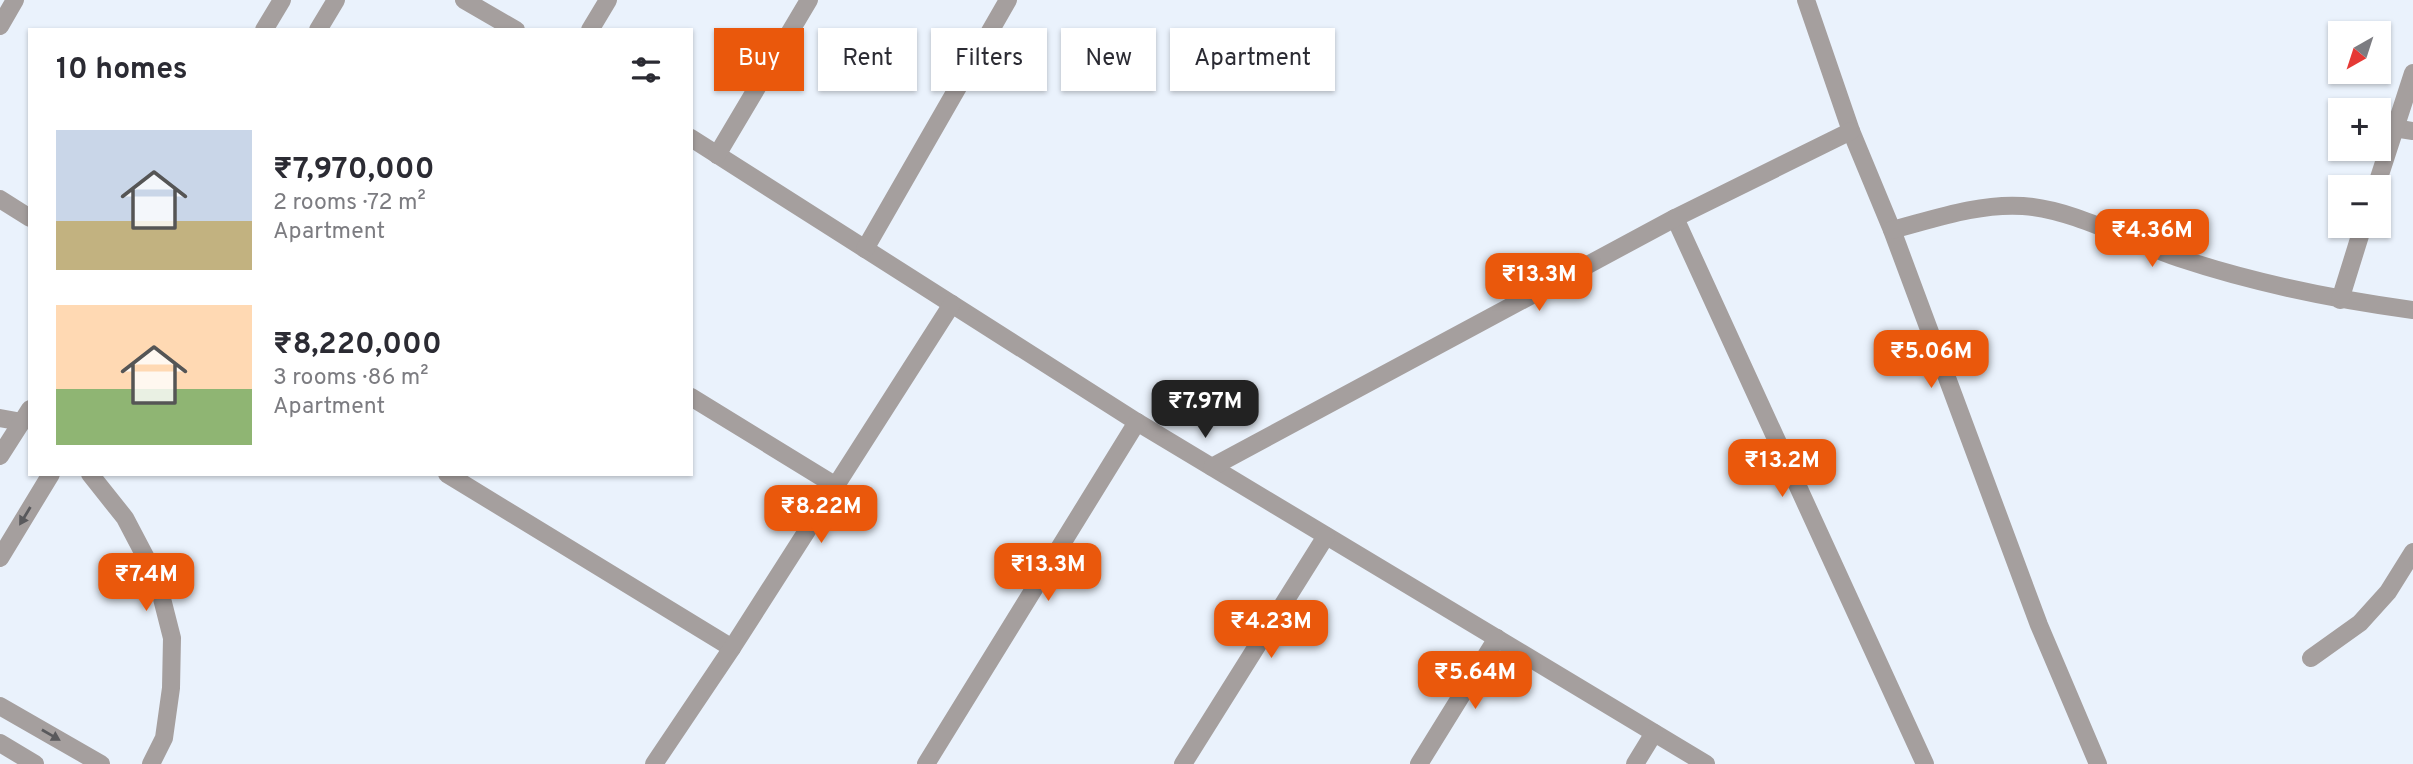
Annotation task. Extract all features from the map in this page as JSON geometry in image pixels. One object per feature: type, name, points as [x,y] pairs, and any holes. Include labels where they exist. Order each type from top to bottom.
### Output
[{"type":"street","points":[[0,26],[15,0]]},
{"type":"street","points":[[265,28],[282,0]]},
{"type":"street","points":[[319,28],[336,0]]},
{"type":"street","points":[[464,0],[513,28]]},
{"type":"street","points":[[591,28],[608,0]]},
{"type":"street","points":[[717,155],[809,0]]},
{"type":"street","points":[[865,249],[1009,0]]},
{"type":"street","points":[[1807,0],[1851,131],[1892,230],[2039,625],[2098,764]]},
{"type":"street","points":[[2380,175],[2413,73]]},
{"type":"street","points":[[2394,128],[2413,131]]},
{"type":"street","points":[[1212,467],[1675,218],[1851,131]]},
{"type":"street","points":[[693,139],[1137,422],[1706,764]]},
{"type":"street","points":[[0,200],[28,217]]},
{"type":"street","points":[[1892,230],[1993,206],[2025,206],[2070,217],[2179,258],[2283,289],[2413,310]]},
{"type":"street","points":[[1675,218],[1925,764]]},
{"type":"street","points":[[2340,300],[2359,238]]},
{"type":"street","points":[[654,764],[732,648],[952,304]]},
{"type":"street","points":[[693,398],[835,486]]},
{"type":"street","points":[[0,418],[26,416]]},
{"type":"street","points":[[0,456],[26,416]]},
{"type":"street","points":[[926,764],[1137,422]]},
{"type":"street","points":[[0,558],[50,476]]},
{"type":"street","points":[[92,476],[125,518],[157,579],[172,638],[172,688],[163,738],[151,764]]},
{"type":"street","points":[[450,476],[732,648]]},
{"type":"street","points":[[1183,764],[1326,536]]},
{"type":"street","points":[[2311,658],[2360,623],[2388,592],[2413,552]]},
{"type":"street","points":[[1419,764],[1497,638]]},
{"type":"street","points":[[0,706],[102,764]]},
{"type":"street","points":[[1635,764],[1654,733]]},
{"type":"street","points":[[0,743],[35,764]]}]
